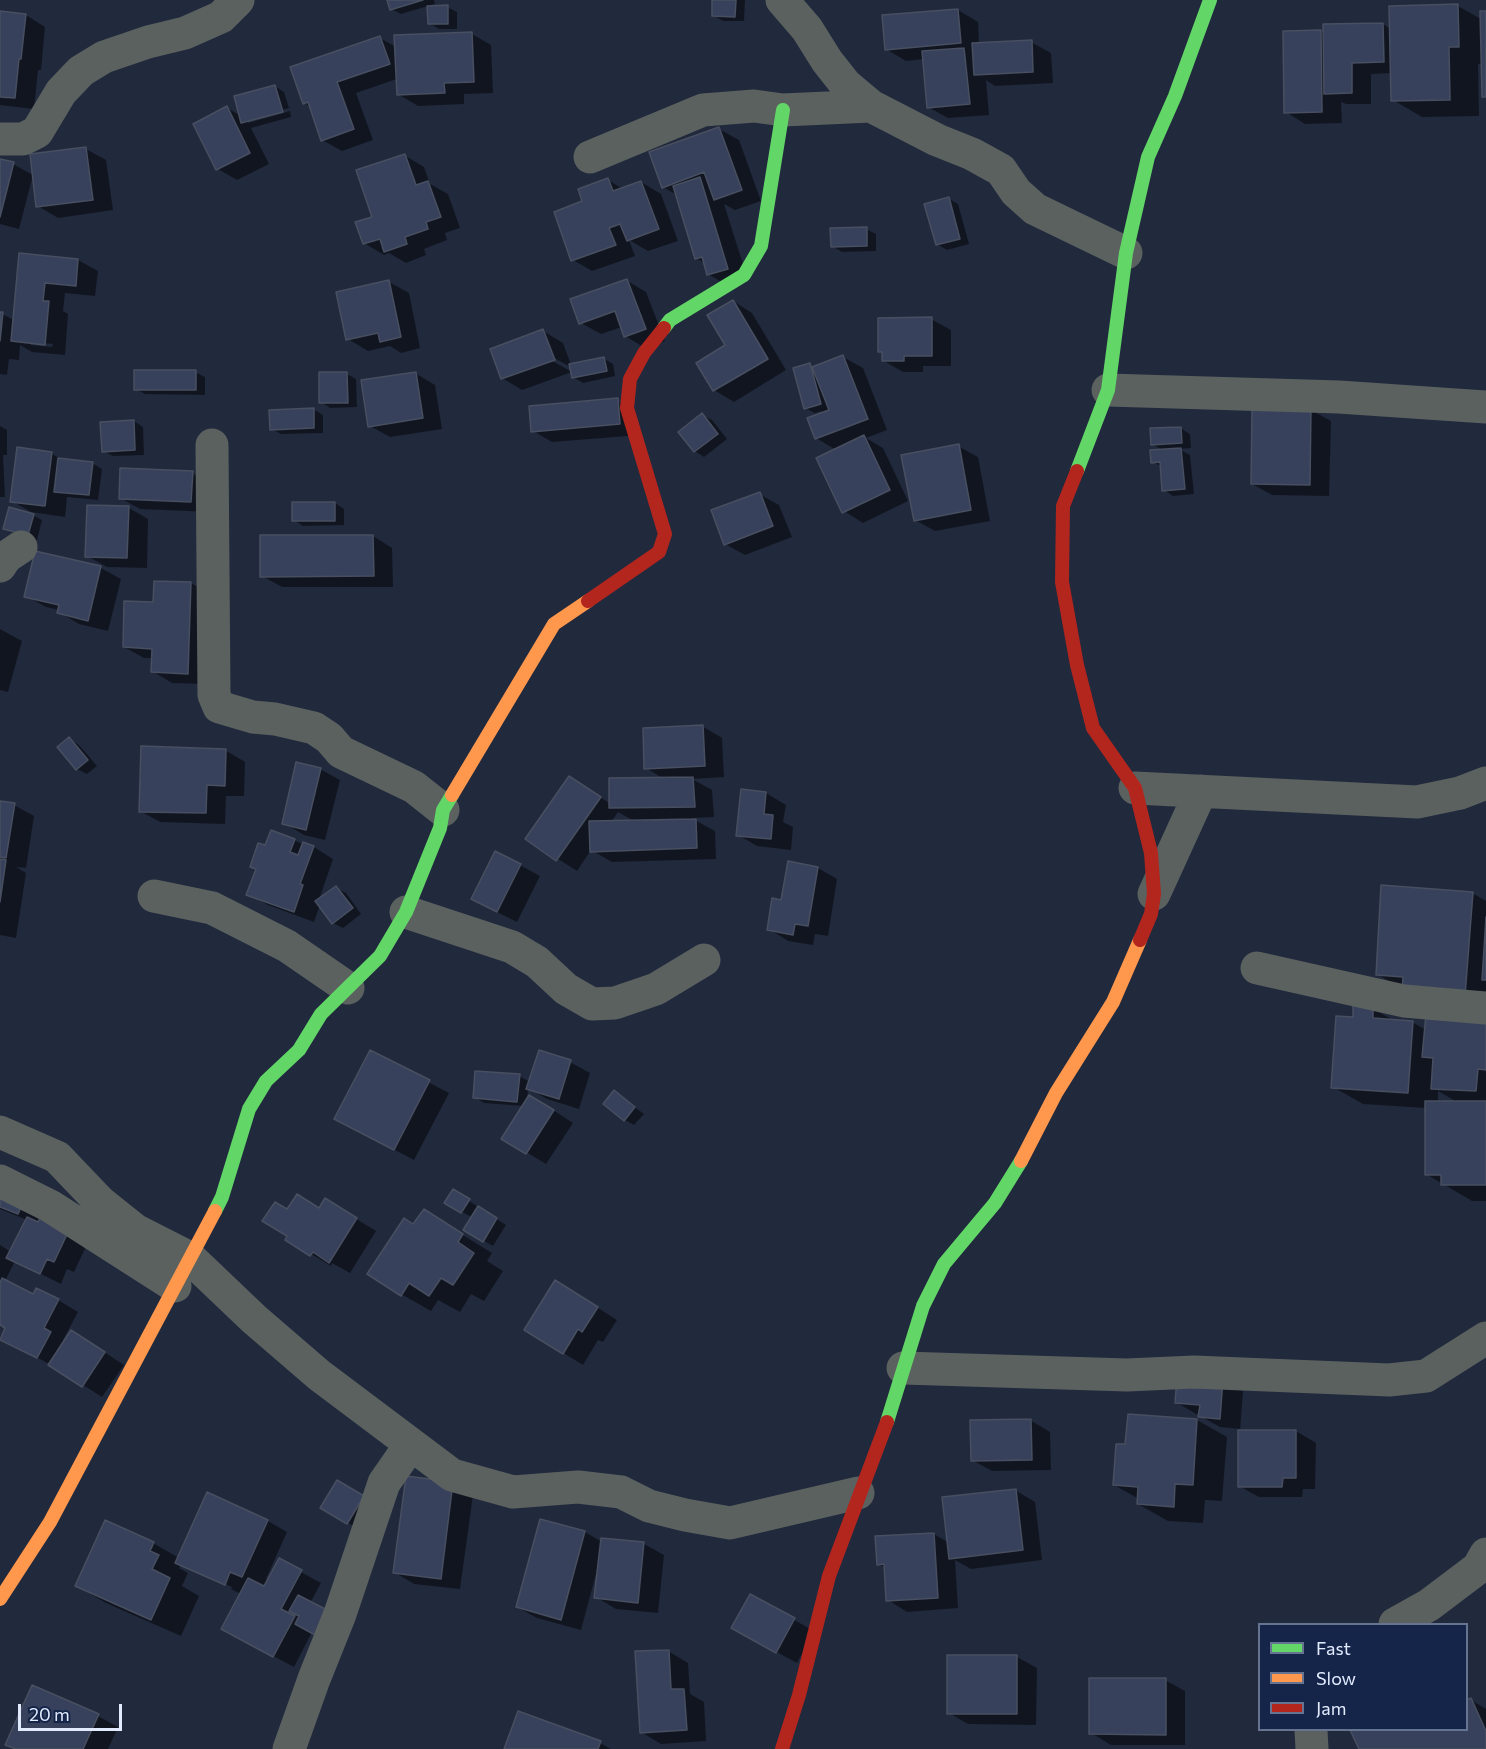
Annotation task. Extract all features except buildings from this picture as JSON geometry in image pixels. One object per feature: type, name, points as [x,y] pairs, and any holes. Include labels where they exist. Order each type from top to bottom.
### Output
[{"type":"street","points":[[0,139],[23,139],[37,132],[61,92],[81,72],[104,57],[185,33],[221,17],[238,0]]},
{"type":"street","points":[[782,0],[808,15],[827,61],[846,85],[871,106],[1001,170],[1016,192],[1035,209],[1126,253]]},
{"type":"street","points":[[782,1749],[799,1695],[829,1576],[858,1493],[887,1421],[923,1306],[944,1264],[995,1203],[1022,1160],[1056,1093],[1113,1002],[1151,914],[1154,894],[1151,853],[1135,788],[1093,728],[1077,665],[1062,582],[1063,506],[1108,390],[1126,253],[1148,157],[1176,96],[1210,0]]},
{"type":"street","points":[[590,157],[703,110],[754,106],[783,110],[871,106]]},
{"type":"street","points":[[0,1599],[50,1521],[222,1197],[249,1109],[266,1081],[299,1050],[321,1014],[380,956],[406,912],[440,828],[442,810],[554,624],[659,552],[665,534],[627,408],[630,379],[644,354],[670,320],[744,274],[761,246],[783,110]]},
{"type":"street","points":[[1108,390],[1339,397],[1486,407]]},
{"type":"street","points":[[212,445],[214,695],[219,707],[253,717],[275,719],[314,728],[329,738],[341,752],[414,787],[442,810]]},
{"type":"street","points":[[1135,788],[1417,802],[1460,793],[1486,783]]},
{"type":"street","points":[[1154,894],[1201,791]]},
{"type":"street","points":[[154,896],[212,908],[287,946],[348,988]]},
{"type":"street","points":[[406,912],[512,947],[537,962],[566,989],[592,1004],[615,1003],[656,989],[704,960]]},
{"type":"street","points":[[1257,968],[1404,1001],[1486,1008]]},
{"type":"street","points":[[0,1132],[57,1157],[100,1202],[183,1272]]},
{"type":"street","points":[[0,1181],[183,1272],[254,1319],[311,1368],[452,1475],[513,1492],[578,1487],[621,1492],[648,1506],[730,1523],[858,1493]]},
{"type":"street","points":[[903,1368],[1127,1375],[1194,1372],[1389,1380],[1426,1376],[1486,1338]]},
{"type":"street","points":[[289,1749],[340,1614],[384,1483],[411,1444]]},
{"type":"street","points":[[1397,1623],[1429,1605],[1478,1568],[1486,1554]]},
{"type":"street","points":[[1311,1731],[1312,1749]]},
{"type":"traffic: fast","points":[[1077,471],[1108,390],[1126,253],[1148,157],[1175,96],[1210,0]]},
{"type":"traffic: fast","points":[[664,328],[670,320],[744,275],[761,246],[783,110]]},
{"type":"traffic: fast","points":[[215,1211],[222,1197],[249,1109],[266,1081],[299,1050],[321,1014],[380,956],[406,912],[440,828],[443,810],[452,795]]},
{"type":"traffic: fast","points":[[887,1422],[923,1306],[944,1264],[995,1203],[1021,1161]]},
{"type":"traffic: slow","points":[[452,795],[554,624],[588,601]]},
{"type":"traffic: slow","points":[[1021,1161],[1056,1093],[1113,1002],[1140,940]]},
{"type":"traffic: slow","points":[[0,1599],[50,1522],[215,1211]]},
{"type":"traffic: jam","points":[[588,601],[659,552],[665,534],[627,408],[630,379],[644,353],[664,328]]},
{"type":"traffic: jam","points":[[1077,471],[1063,506],[1062,582],[1077,665],[1093,728],[1135,788],[1151,853],[1154,894],[1151,914],[1140,940]]},
{"type":"traffic: jam","points":[[782,1749],[799,1695],[829,1576],[887,1422]]}]
